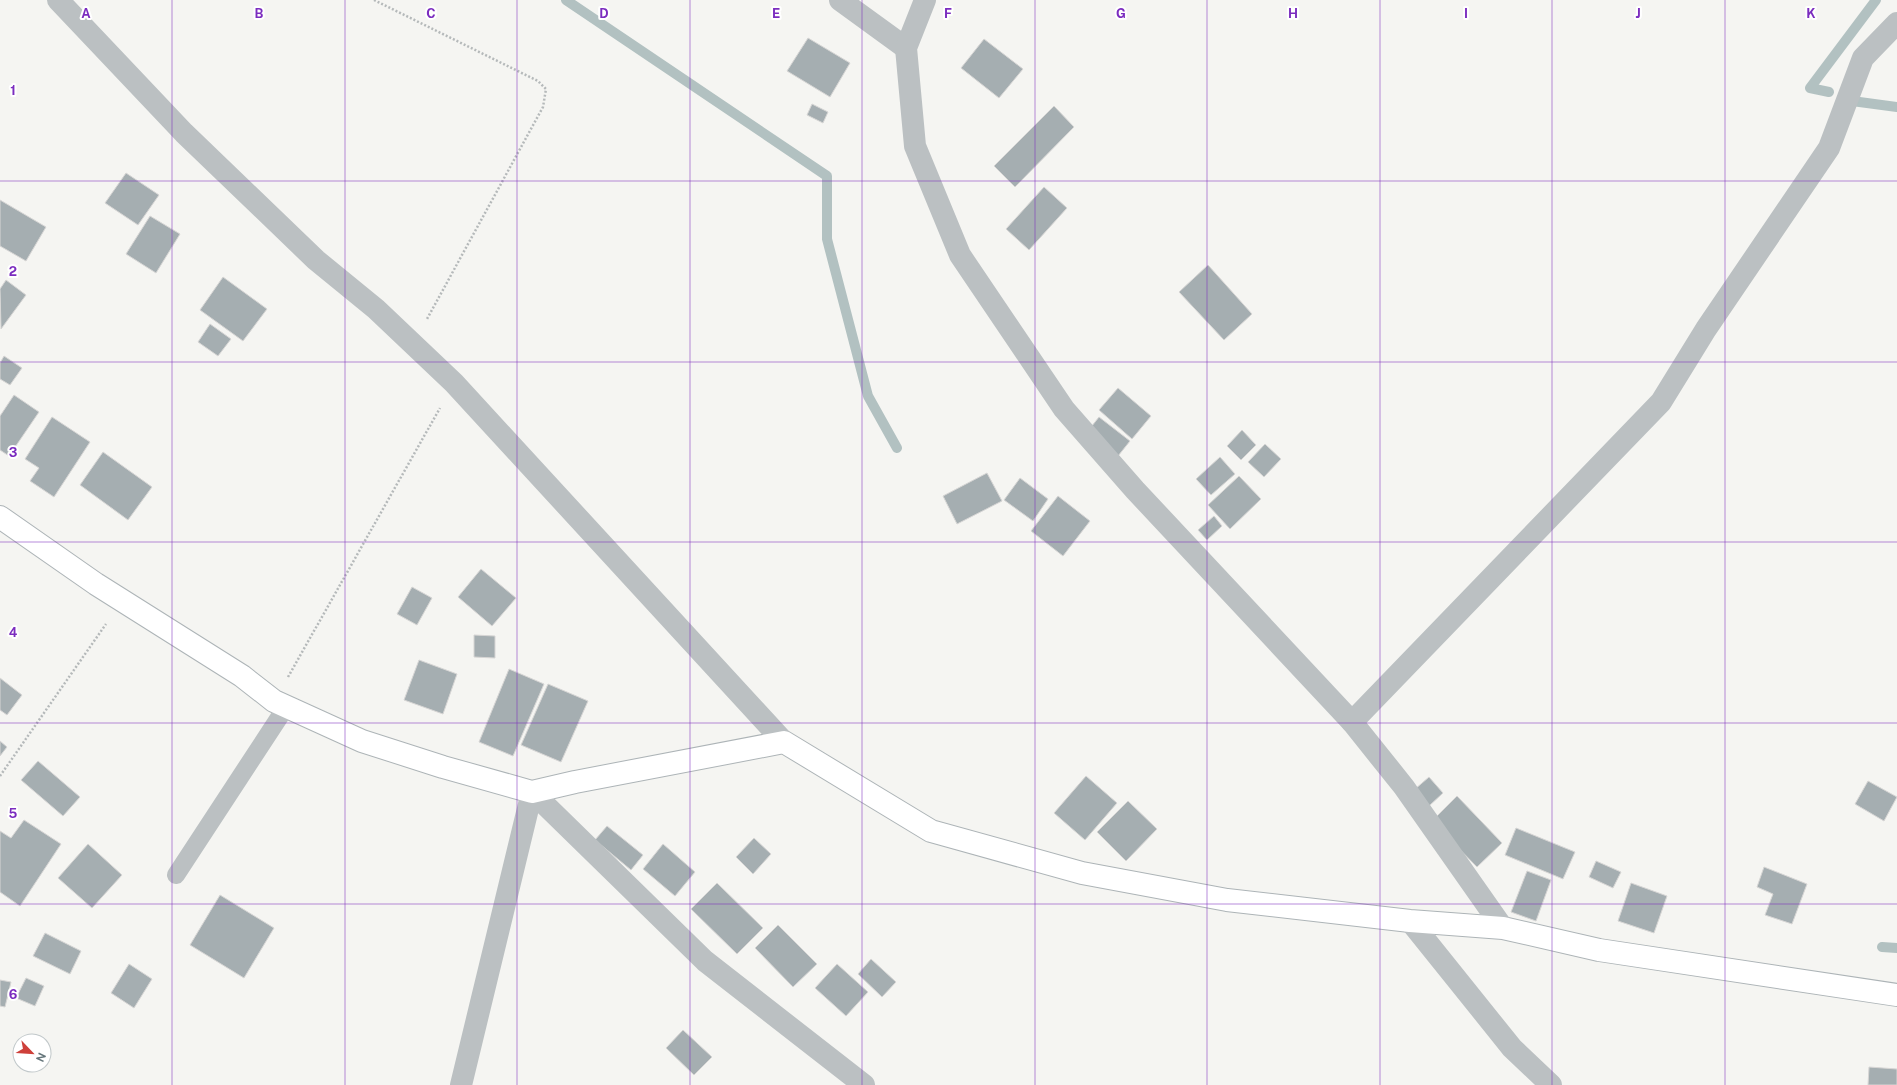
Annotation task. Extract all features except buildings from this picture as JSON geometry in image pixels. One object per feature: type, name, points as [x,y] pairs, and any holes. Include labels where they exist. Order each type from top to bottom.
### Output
[{"type":"street","points":[[58,0],[184,133],[316,260],[376,309],[412,345],[454,383],[784,742],[931,831],[1082,874],[1228,900],[1410,921],[1503,928],[1599,950],[1897,995]]},
{"type":"street","points":[[840,0],[906,48]]},
{"type":"street","points":[[925,0],[906,48],[915,146],[960,255],[1064,409],[1135,490],[1352,722],[1404,787],[1503,928]]},
{"type":"street","points":[[1352,722],[1661,402],[1706,329],[1829,148],[1863,58],[1897,23]]},
{"type":"street","points":[[0,517],[122,601],[242,676],[280,704],[362,741],[443,768],[532,792],[575,782],[784,742]]},
{"type":"street","points":[[460,1085],[532,792]]},
{"type":"street","points":[[532,792],[705,961],[864,1085]]},
{"type":"street","points":[[1410,921],[1512,1048],[1551,1085]]},
{"type":"lane","points":[[176,875],[280,704]]},
{"type":"path","points":[[374,0],[538,81],[546,89],[543,107],[412,345]]},
{"type":"path","points":[[280,704],[454,383]]},
{"type":"path","points":[[0,776],[122,601]]},
{"type":"waterway","points":[[566,0],[827,176],[827,239],[868,396],[897,448]]},
{"type":"waterway","points":[[1829,92],[1810,88],[1876,0]]},
{"type":"waterway","points":[[1852,101],[1897,107]]},
{"type":"waterway","points":[[1882,947],[1897,948]]}]
